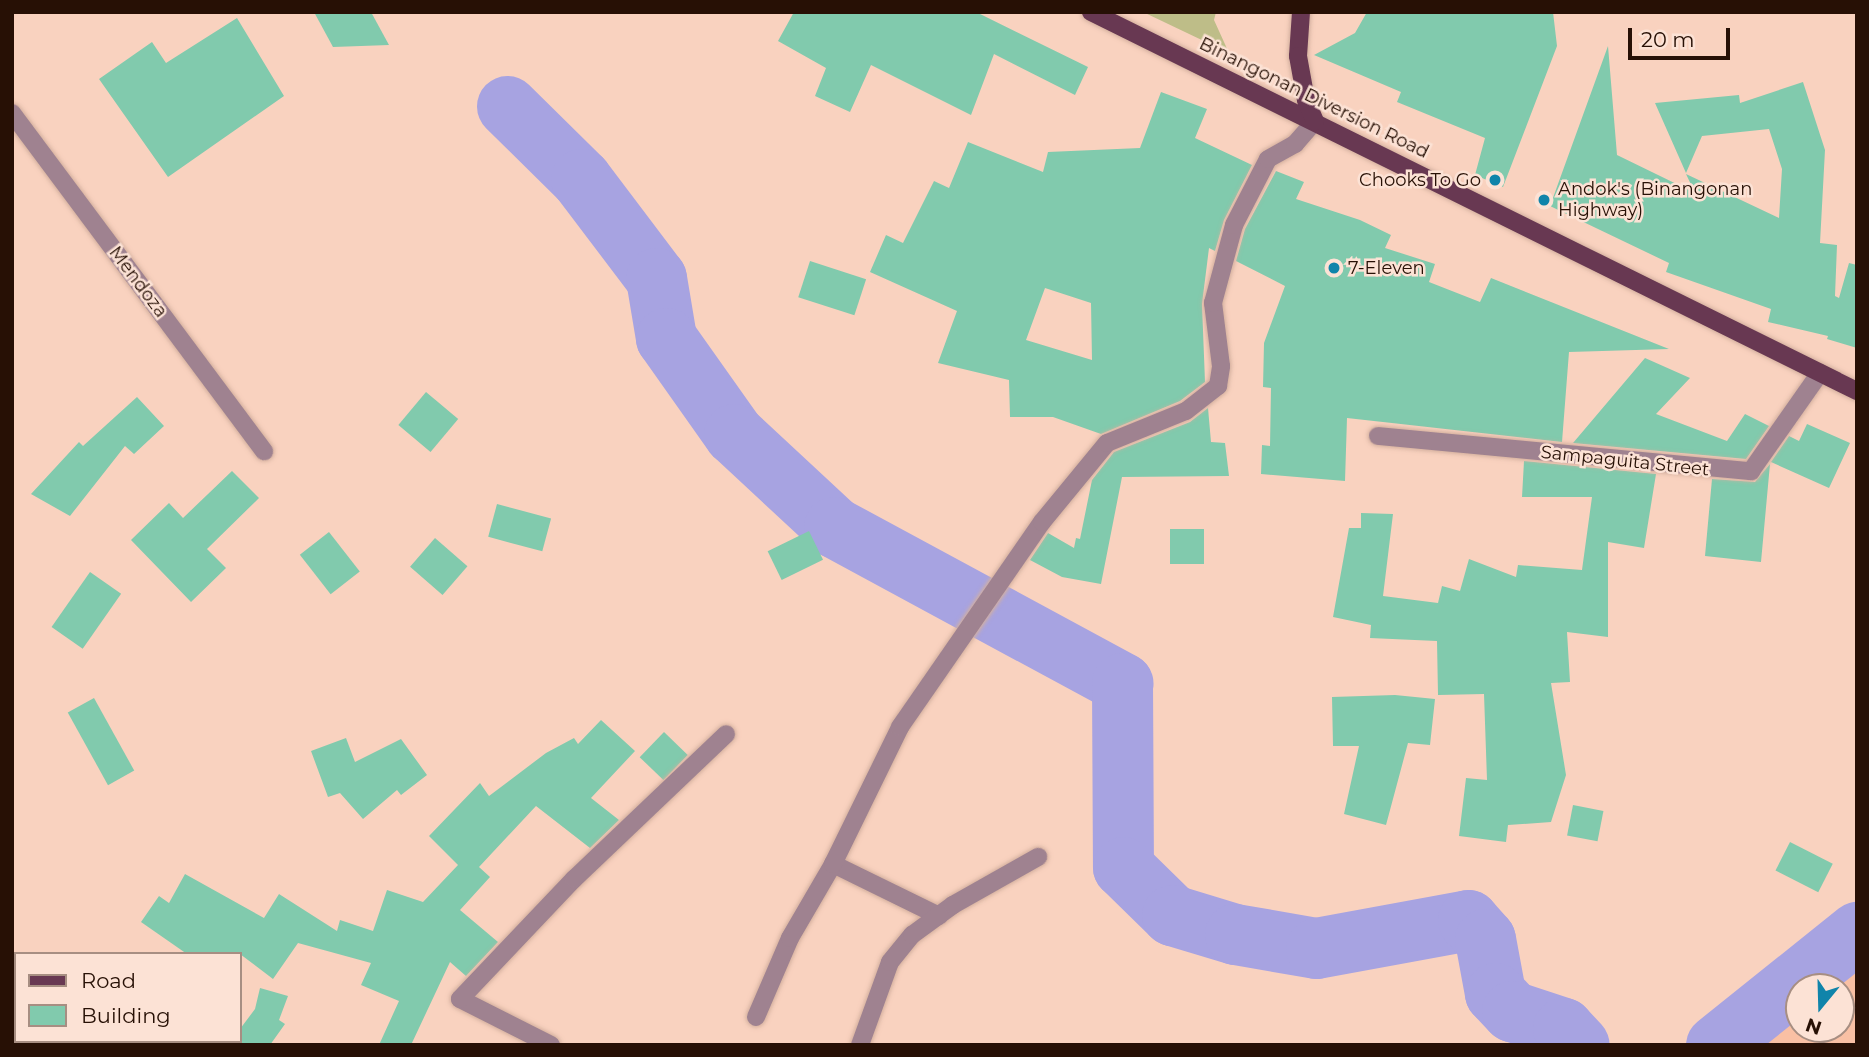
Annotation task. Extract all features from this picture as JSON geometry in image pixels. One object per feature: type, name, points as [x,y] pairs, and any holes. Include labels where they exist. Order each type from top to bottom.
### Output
[{"type":"main road","name":"Binangonan Diversion Road","points":[[1091,12],[1857,391]]},
{"type":"main road","points":[[1301,12],[1298,56],[1306,100],[1315,121]]},
{"type":"street","name":"Mendoza","points":[[12,113],[264,452]]},
{"type":"street","points":[[755,1017],[790,938],[833,864],[900,727],[1080,472],[1107,443],[1186,411],[1218,386],[1220,366],[1213,303],[1234,225],[1268,159],[1295,144],[1315,121]]},
{"type":"street","name":"Sampaguita Street","points":[[1378,436],[1751,471],[1820,373]]},
{"type":"street","points":[[551,1045],[460,999],[574,880],[726,734]]},
{"type":"street","points":[[860,1045],[890,962],[912,935],[1038,857]]},
{"type":"street","points":[[833,864],[939,916]]},
{"type":"shaded area","points":[[1143,12],[1216,12],[1214,20],[1229,53]]},
{"type":"shaded area","points":[[1857,959],[1857,1045],[1741,1045],[1785,1012],[1785,1043],[1855,1043],[1855,973],[1837,973]]},
{"type":"building","points":[[314,12],[371,12],[389,45],[333,47]]},
{"type":"building","points":[[794,12],[976,12],[1088,67],[1075,95],[994,54],[971,115],[871,65],[850,112],[815,96],[826,68],[778,41]]},
{"type":"building","points":[[1367,12],[1553,12],[1557,46],[1503,187],[1475,175],[1485,138],[1397,102],[1401,92],[1314,55],[1355,33]]},
{"type":"building","points":[[237,18],[284,96],[168,177],[99,79],[152,42],[166,63]]},
{"type":"building","points":[[1608,46],[1617,155],[1695,193],[1686,174],[1779,218],[1782,169],[1769,129],[1702,136],[1686,173],[1655,103],[1739,95],[1740,103],[1803,82],[1825,150],[1820,243],[1837,245],[1835,296],[1839,298],[1849,263],[1857,265],[1857,348],[1827,339],[1828,336],[1768,322],[1771,309],[1666,272],[1669,263],[1550,206]]},
{"type":"building","points":[[1161,92],[1207,109],[1195,138],[1252,165],[1224,220],[1215,251],[1209,248],[1202,304],[1205,382],[1180,401],[1101,434],[1053,417],[1010,417],[1009,380],[938,363],[957,311],[870,272],[886,235],[903,243],[934,181],[949,188],[968,142],[1043,172],[1048,152],[1140,148]],"holes":[[[1045,288],[1091,303],[1092,360],[1026,340]]]},
{"type":"building","points":[[1276,171],[1304,182],[1296,199],[1360,220],[1391,235],[1385,248],[1435,264],[1429,282],[1480,302],[1491,278],[1669,349],[1569,352],[1562,442],[1347,418],[1345,481],[1261,474],[1262,445],[1270,446],[1271,388],[1263,387],[1264,343],[1285,286],[1236,261],[1245,229]]},
{"type":"building","points":[[810,261],[866,279],[854,315],[798,297]]},
{"type":"building","points":[[1645,358],[1690,378],[1656,414],[1727,441],[1745,414],[1769,426],[1746,459],[1573,443]]},
{"type":"building","points":[[426,392],[458,419],[431,452],[398,425]]},
{"type":"building","points":[[137,397],[164,426],[134,454],[125,446],[70,516],[31,494],[79,442],[83,446]]},
{"type":"building","points":[[1208,408],[1211,442],[1225,443],[1229,476],[1122,477],[1101,584],[1062,577],[1030,560],[1048,533],[1074,548],[1076,538],[1080,539],[1092,480],[1114,452],[1190,422]]},
{"type":"building","points":[[1807,424],[1850,443],[1829,488],[1771,462],[1789,436],[1799,441]]},
{"type":"building","points":[[1524,461],[1656,474],[1644,548],[1608,542],[1608,637],[1567,632],[1570,682],[1551,683],[1566,775],[1551,822],[1508,825],[1506,842],[1459,836],[1466,778],[1487,780],[1484,694],[1438,695],[1437,641],[1370,638],[1371,625],[1333,617],[1349,528],[1361,528],[1361,513],[1393,514],[1383,596],[1438,603],[1442,586],[1460,591],[1469,559],[1516,577],[1518,565],[1582,570],[1592,497],[1522,497]]},
{"type":"building","points":[[1770,464],[1761,562],[1705,556],[1712,479],[1755,482]]},
{"type":"building","points":[[232,471],[259,498],[207,549],[226,568],[191,602],[131,540],[169,503],[183,518]]},
{"type":"building","points":[[497,504],[551,518],[542,551],[488,537]]},
{"type":"building","points":[[1170,529],[1204,529],[1204,564],[1170,564]]},
{"type":"building","points":[[809,531],[823,560],[782,580],[768,551]]},
{"type":"building","points":[[329,532],[360,571],[331,594],[300,555]]},
{"type":"building","points":[[435,538],[467,566],[443,595],[410,567]]},
{"type":"building","points":[[90,572],[121,594],[83,649],[52,627]]},
{"type":"building","points":[[1395,695],[1435,699],[1430,745],[1408,743],[1386,825],[1344,814],[1359,746],[1333,746],[1332,697]]},
{"type":"building","points":[[94,698],[134,771],[108,785],[68,713]]},
{"type":"building","points":[[601,720],[635,751],[591,798],[619,820],[590,848],[536,806],[479,867],[490,877],[460,910],[498,942],[466,976],[450,962],[411,1045],[379,1045],[399,1001],[361,985],[371,963],[298,943],[273,979],[242,956],[242,952],[184,952],[141,922],[159,896],[169,903],[185,874],[264,918],[279,894],[337,931],[340,920],[373,931],[387,890],[423,902],[458,865],[429,836],[480,783],[489,796],[546,753],[574,738],[578,744]]},
{"type":"building","points":[[664,732],[688,755],[663,780],[640,757]]},
{"type":"building","points":[[346,738],[355,762],[401,739],[427,775],[401,795],[397,790],[363,819],[340,793],[328,797],[311,751]]},
{"type":"building","points":[[1573,805],[1603,811],[1598,841],[1567,835]]},
{"type":"building","points":[[1790,842],[1833,864],[1818,892],[1775,871]]},
{"type":"building","points":[[260,988],[288,996],[279,1020],[285,1024],[270,1045],[228,1045],[242,1043],[242,1026],[255,1009]]},
{"type":"waterway","points":[[507,106],[581,179],[656,278],[666,338],[734,434],[834,527],[1122,683],[1123,867],[1172,915],[1235,934],[1316,948],[1468,920],[1485,939],[1495,993],[1512,1011],[1563,1028],[1579,1045]]},
{"type":"waterway","points":[[1716,1045],[1857,932]]},
{"type":"place","name":"Chooks To Go","points":[[1495,180]]},
{"type":"place","name":"Andok's (Binangonan Highway)","points":[[1544,200]]},
{"type":"place","name":"7-Eleven","points":[[1334,268]]}]
